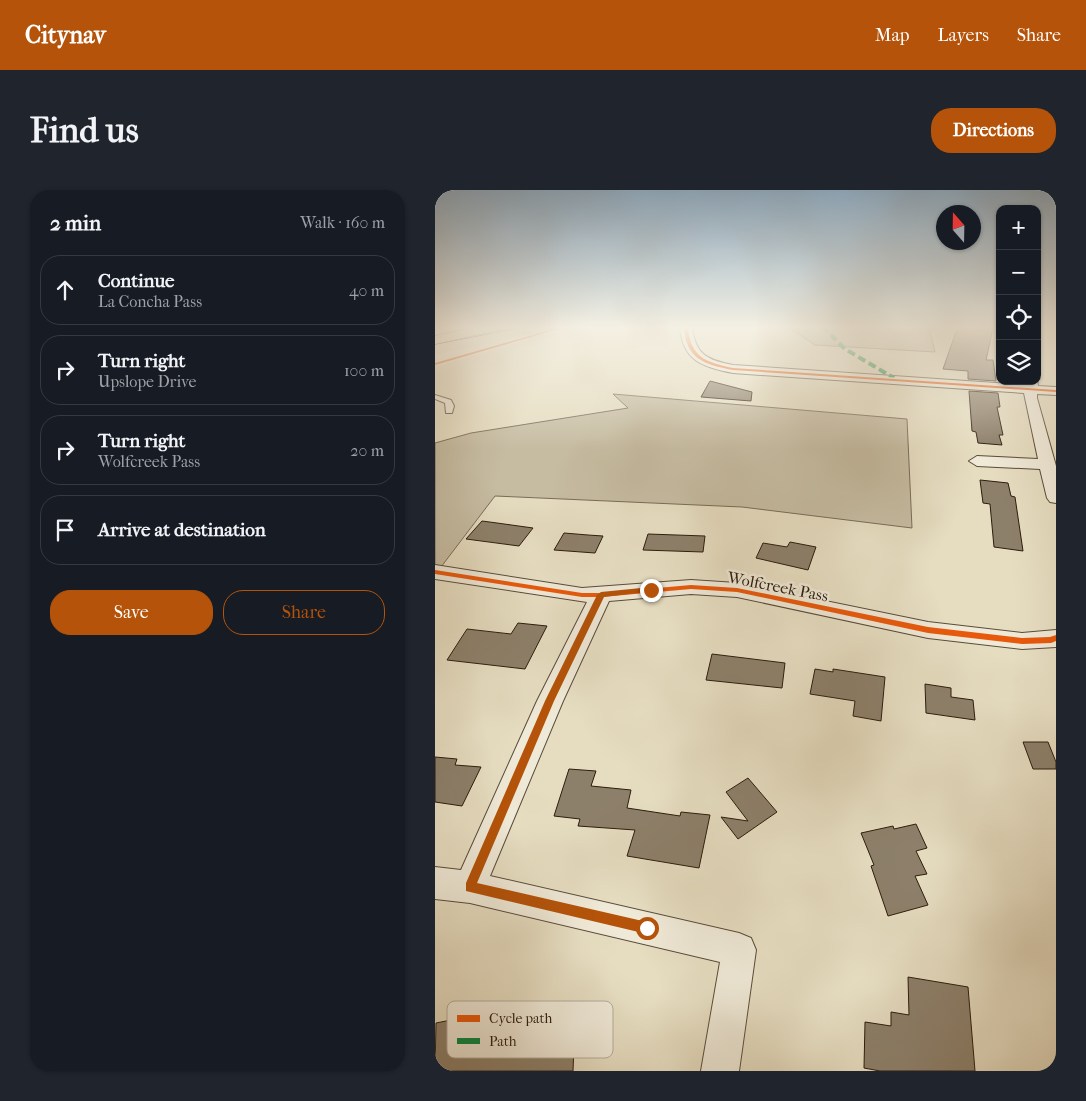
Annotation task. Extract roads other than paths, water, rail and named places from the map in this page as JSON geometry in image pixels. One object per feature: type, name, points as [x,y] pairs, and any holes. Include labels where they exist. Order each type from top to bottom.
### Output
[{"type":"street","points":[[728,367],[777,373],[996,383]]},
{"type":"street","points":[[1056,390],[1032,385],[1030,398],[1056,498]]},
{"type":"street","points":[[977,461],[1047,464]]},
{"type":"street","name":"Wolfcreek Pass","points":[[435,572],[582,595],[691,587],[737,590],[928,630],[1022,641],[1056,638]]},
{"type":"street","points":[[470,887],[550,701],[601,595]]},
{"type":"street","points":[[435,883],[470,887],[739,950],[719,1071]]},
{"type":"lane","points":[[435,398],[448,402],[451,406],[449,411]]}]
